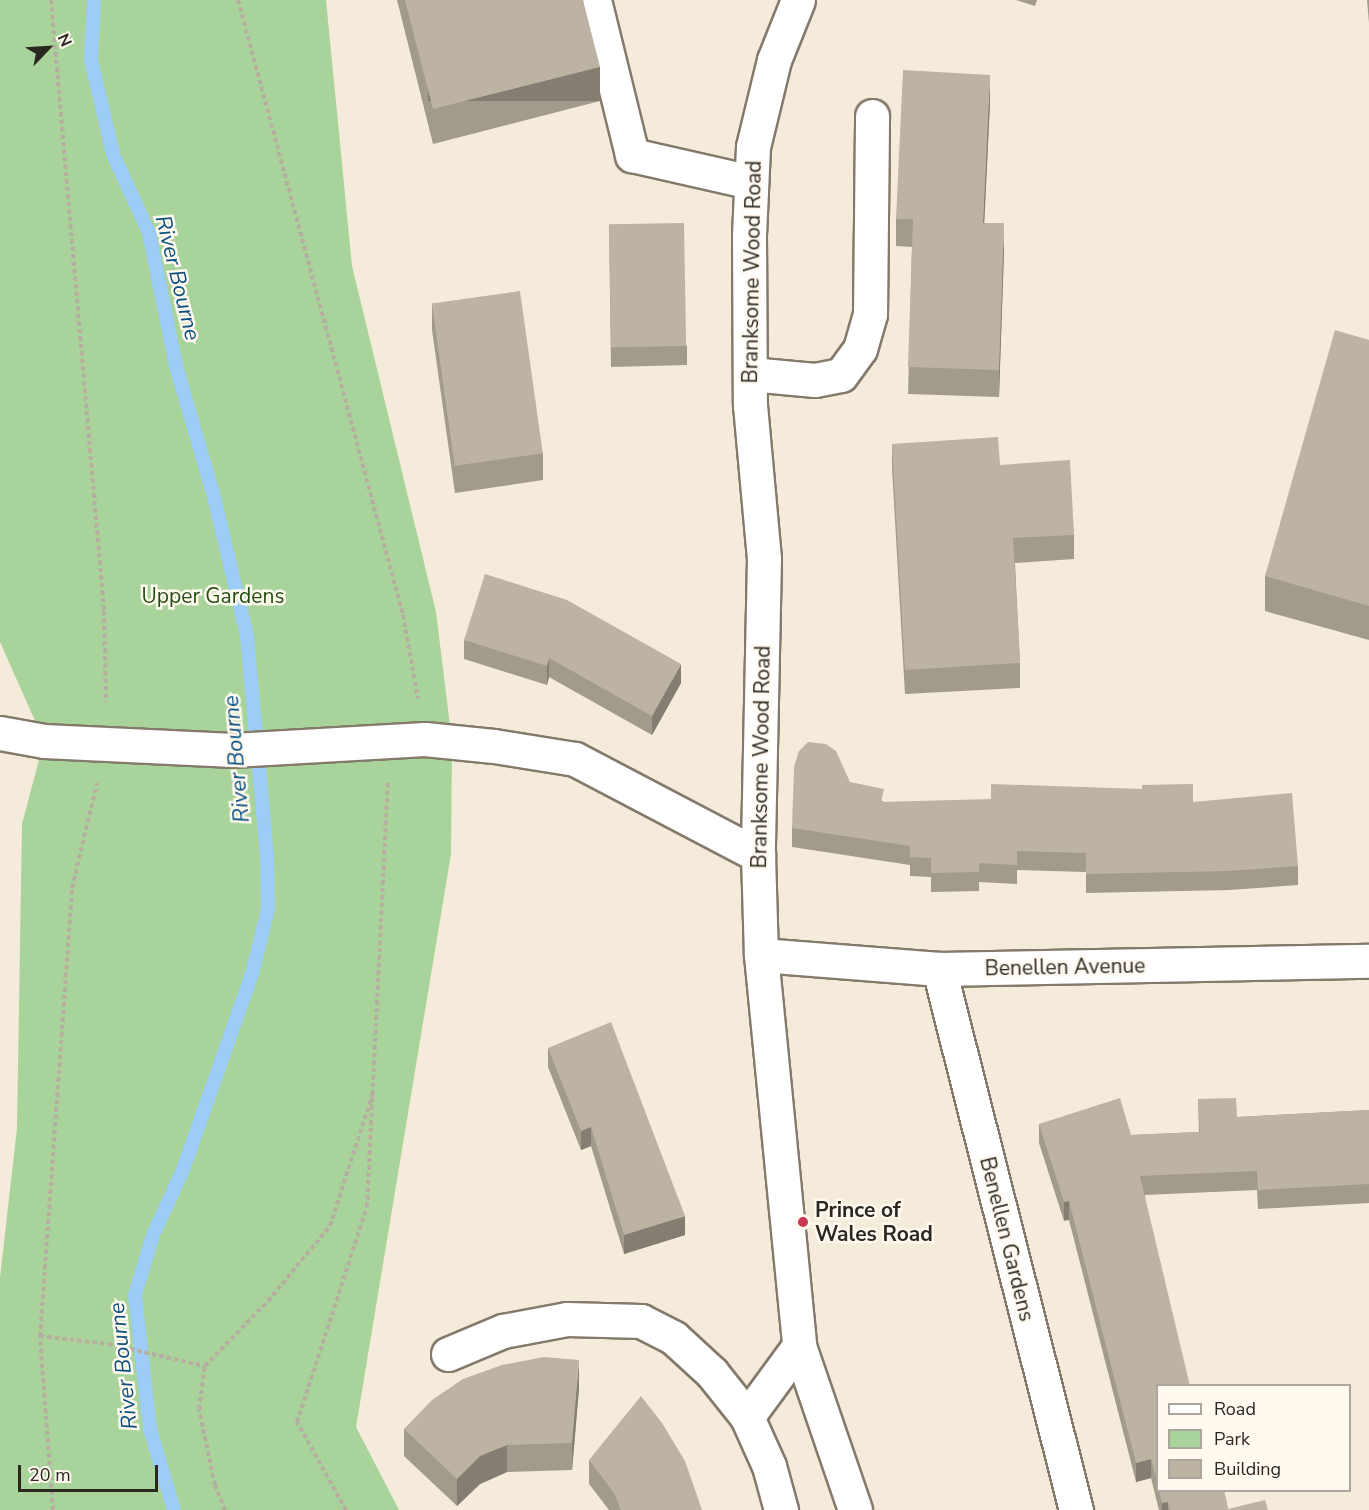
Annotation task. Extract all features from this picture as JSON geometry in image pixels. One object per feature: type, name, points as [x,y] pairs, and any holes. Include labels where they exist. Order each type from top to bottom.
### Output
[{"type":"street","points":[[594,0],[632,155],[751,182]]},
{"type":"street","name":"Branksome Wood Road","points":[[798,0],[774,60],[753,147],[751,182],[750,374],[764,558],[758,855],[761,955],[799,1346],[855,1510]]},
{"type":"street","points":[[750,374],[815,380],[841,375],[860,349],[870,314],[872,116]]},
{"type":"street","points":[[0,733],[44,741],[107,742],[233,750],[425,739],[575,759],[758,855]]},
{"type":"street","name":"Benellen Avenue","points":[[761,955],[939,969],[1369,961]]},
{"type":"street","name":"Benellen Gardens","points":[[939,969],[1076,1510]]},
{"type":"street","points":[[448,1354],[502,1331],[567,1319],[641,1322],[674,1338],[712,1373],[747,1417],[769,1466],[781,1510]]},
{"type":"street","points":[[747,1417],[799,1346]]},
{"type":"path","points":[[51,0],[103,599],[107,742],[72,888],[40,1336],[53,1510]]},
{"type":"path","points":[[238,0],[403,615],[425,739]]},
{"type":"path","points":[[346,1510],[297,1422],[367,1207],[375,1087],[390,741]]},
{"type":"path","points":[[225,1510],[215,1485],[199,1409],[205,1366],[268,1302],[330,1226],[375,1087]]},
{"type":"path","points":[[40,1336],[108,1344],[205,1366]]},
{"type":"green space","name":"Upper Gardens","points":[[0,0],[326,0],[352,266],[436,612],[452,742],[451,854],[356,1427],[399,1510],[0,1510],[0,1278],[17,1128],[22,824],[44,741],[0,642]]},
{"type":"building","points":[[405,0],[583,0],[600,67],[433,109]]},
{"type":"building","points":[[903,70],[990,75],[983,223],[1004,223],[999,370],[908,367],[913,219],[896,219]]},
{"type":"building","points":[[684,223],[686,346],[611,347],[609,224]]},
{"type":"building","points":[[520,291],[543,453],[455,466],[432,303]]},
{"type":"building","points":[[1335,330],[1369,340],[1369,606],[1265,576]]},
{"type":"building","points":[[998,437],[1000,465],[1070,460],[1074,535],[1013,538],[1020,663],[905,670],[892,444]]},
{"type":"building","points":[[485,574],[567,600],[681,664],[652,716],[549,658],[547,666],[464,640]]},
{"type":"building","points":[[808,742],[826,744],[836,751],[850,782],[884,789],[881,802],[991,799],[991,784],[1142,789],[1142,785],[1193,784],[1193,802],[1292,793],[1298,866],[1229,871],[1086,874],[1086,853],[1017,851],[1017,865],[979,863],[979,872],[931,873],[931,858],[910,857],[910,846],[792,828],[794,767],[799,751]]},
{"type":"building","points":[[611,1022],[685,1216],[624,1235],[591,1127],[581,1131],[548,1048]]},
{"type":"building","points":[[1120,1098],[1131,1135],[1200,1132],[1198,1099],[1236,1098],[1237,1117],[1369,1110],[1369,1184],[1258,1190],[1257,1171],[1140,1176],[1190,1384],[1156,1384],[1156,1478],[1151,1459],[1136,1463],[1069,1201],[1064,1202],[1039,1124]]},
{"type":"building","points":[[544,1357],[579,1360],[572,1443],[507,1445],[480,1456],[457,1479],[404,1429],[432,1400],[463,1379],[502,1365]]},
{"type":"building","points":[[641,1396],[662,1423],[685,1461],[702,1510],[621,1510],[614,1493],[589,1460]]},
{"type":"building","points":[[1159,1492],[1224,1492],[1228,1509],[1265,1500],[1268,1510],[1170,1510],[1168,1502],[1162,1503]]},
{"type":"waterway","name":"River Bourne","points":[[94,0],[91,60],[113,154],[149,233],[176,366],[213,493],[247,636],[267,856],[268,909],[252,974],[183,1170],[153,1235],[135,1295],[150,1429],[174,1510]]},
{"type":"place","name":"Prince of Wales Road","points":[[803,1222]]}]
